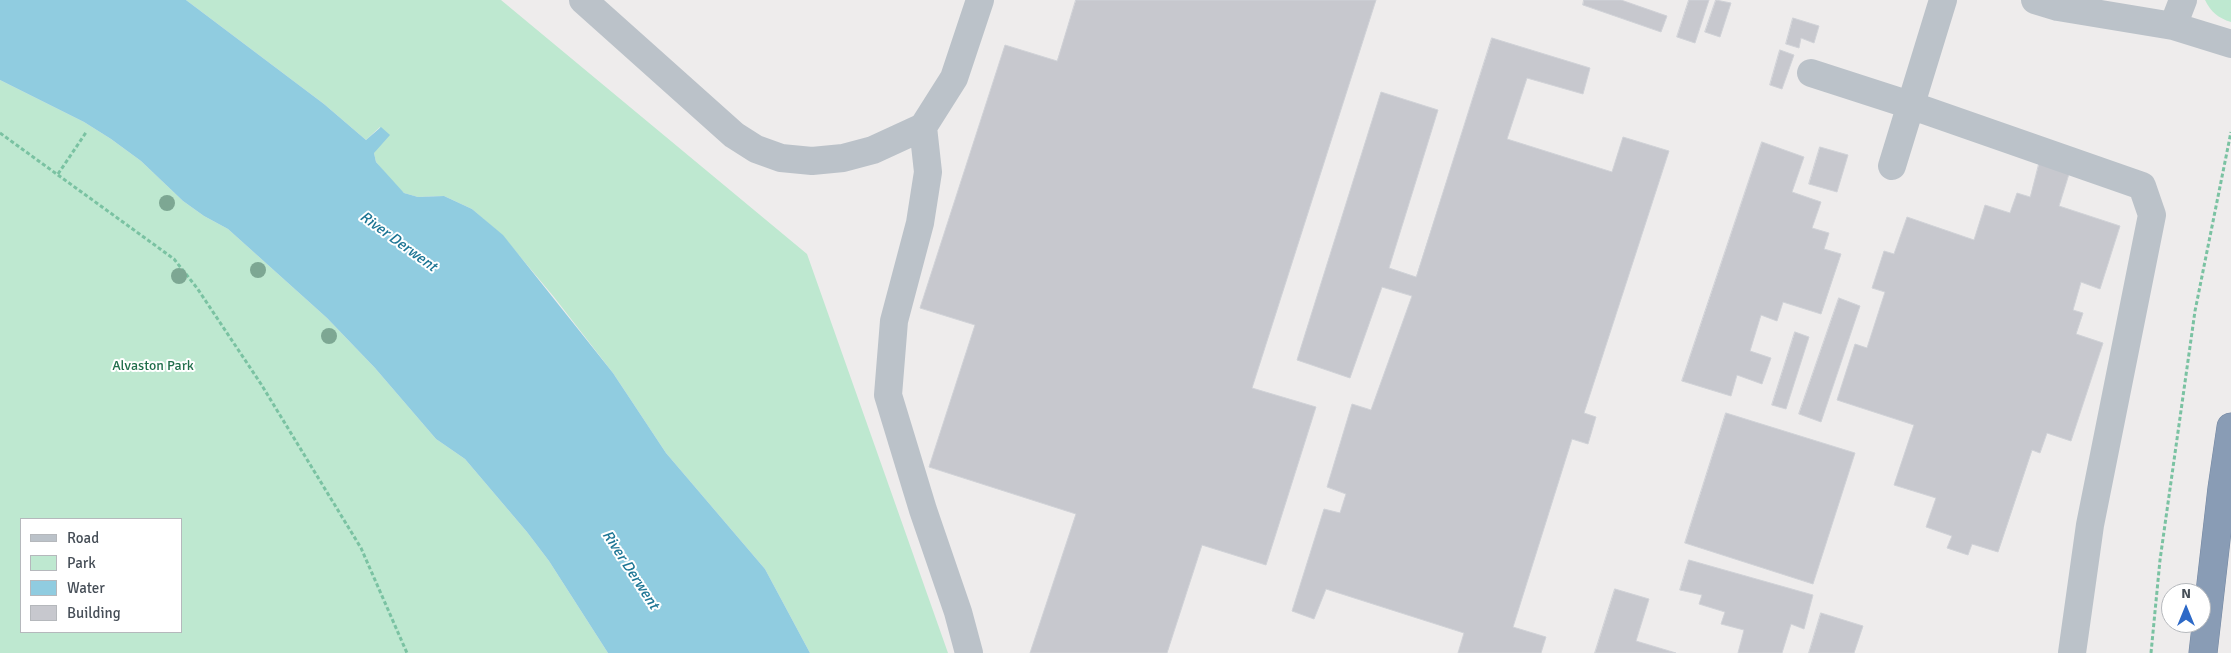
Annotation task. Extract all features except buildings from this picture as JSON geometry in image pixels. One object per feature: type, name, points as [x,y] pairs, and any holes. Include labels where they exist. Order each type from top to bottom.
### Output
[{"type":"highway","points":[[2203,653],[2231,427]]},
{"type":"street","points":[[583,0],[734,134],[756,149],[781,158],[812,161],[843,158],[873,150],[923,127],[954,78],[980,0]]},
{"type":"street","points":[[1892,166],[1943,0]]},
{"type":"street","points":[[2035,0],[2058,7],[2173,26],[2231,44]]},
{"type":"street","points":[[2173,26],[2183,0]]},
{"type":"street","points":[[1811,73],[1910,105],[2142,186],[2152,215],[2090,525],[2072,653]]},
{"type":"street","points":[[923,127],[928,172],[920,223],[894,321],[888,395],[922,510],[958,612],[970,653]]},
{"type":"path","points":[[58,175],[87,131]]},
{"type":"path","points":[[2151,653],[2160,560],[2195,311],[2231,132]]},
{"type":"path","points":[[0,133],[174,259],[197,288],[261,384],[361,548],[407,653]]},
{"type":"green space","points":[[186,0],[501,0],[807,254],[948,653],[810,653],[765,569],[666,453],[613,373],[554,297],[502,235],[472,209],[444,196],[418,197],[404,193],[376,162],[374,153],[380,127],[366,140],[324,104]]},
{"type":"green space","points":[[2205,0],[2231,0],[2231,22],[2215,14]]},
{"type":"green space","name":"Alvaston Park","points":[[0,80],[84,122],[111,139],[141,161],[183,201],[204,216],[228,229],[327,318],[375,368],[436,439],[465,459],[527,532],[549,561],[608,653],[0,653]]},
{"type":"water","name":"River Derwent","points":[[0,0],[186,0],[324,104],[366,140],[381,127],[390,135],[374,153],[376,162],[404,193],[418,197],[444,196],[472,209],[503,235],[613,373],[666,453],[765,569],[810,653],[608,653],[549,561],[527,532],[465,459],[436,439],[375,368],[327,318],[228,229],[204,216],[183,201],[141,161],[111,139],[84,122],[0,80]]}]
